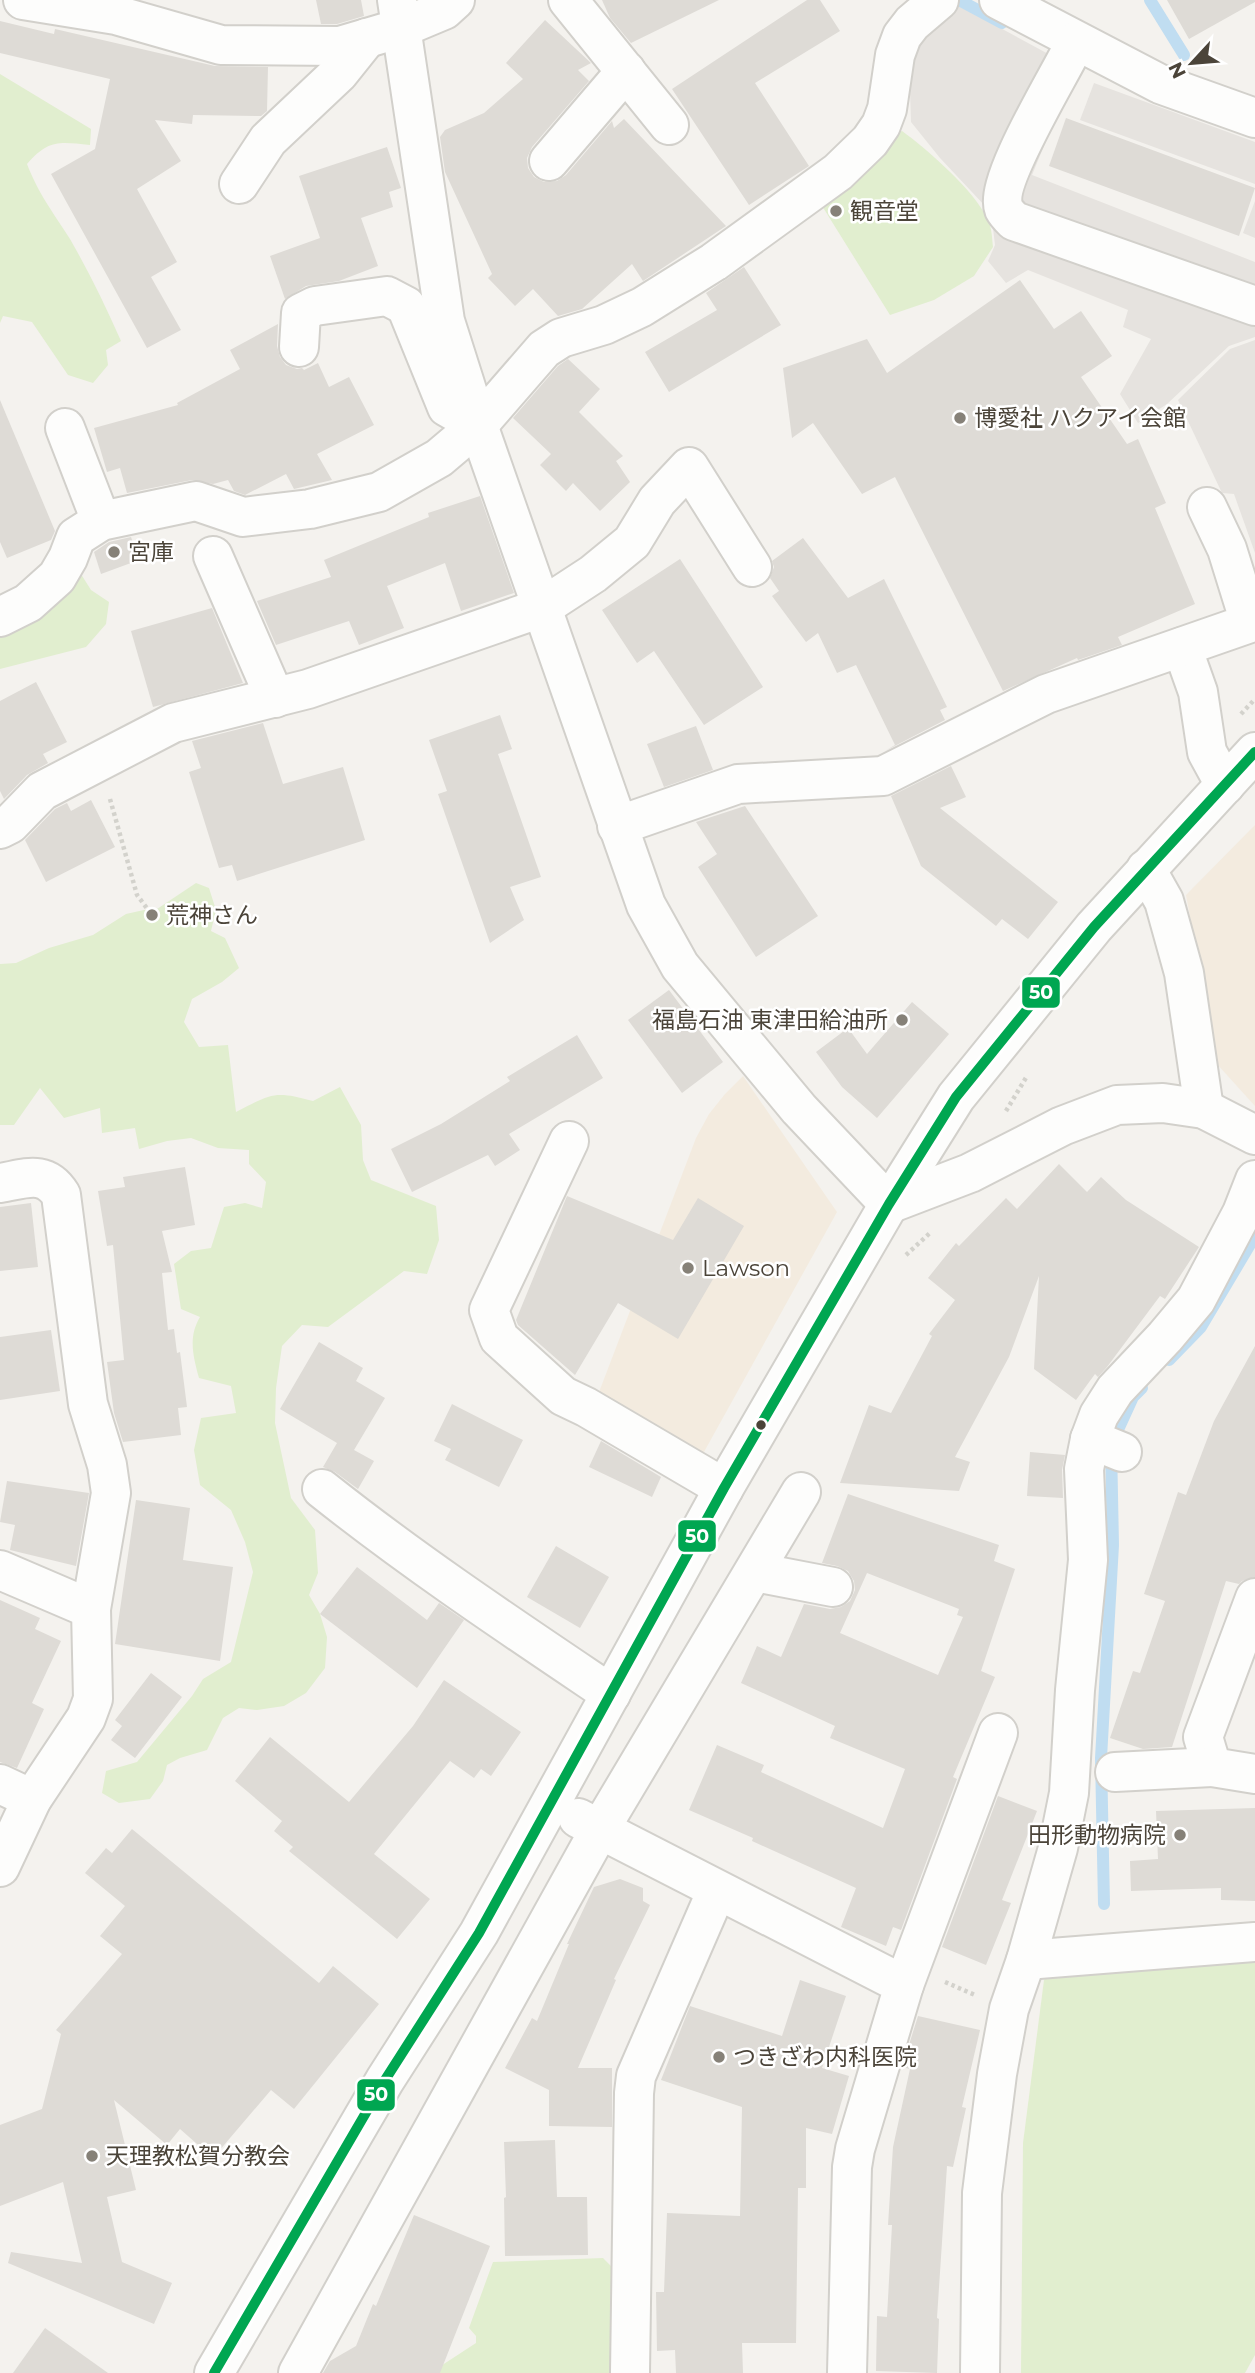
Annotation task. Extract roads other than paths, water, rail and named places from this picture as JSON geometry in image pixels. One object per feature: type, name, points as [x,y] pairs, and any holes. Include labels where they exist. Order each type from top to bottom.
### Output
[{"type":"street","points":[[23,0],[116,15],[221,45],[340,46],[388,22],[444,10],[455,0]]},
{"type":"street","points":[[568,0],[669,125]]},
{"type":"street","points":[[0,617],[28,603],[57,577],[76,537],[101,521],[196,501],[243,517],[310,509],[379,492],[439,458],[478,425],[544,349],[561,338],[604,325],[642,307],[714,262],[838,172],[870,141],[881,125],[887,109],[895,55],[902,36],[912,23],[939,0]]},
{"type":"street","points":[[999,0],[1071,52],[1255,118]]},
{"type":"street","points":[[239,184],[268,140],[388,22]]},
{"type":"street","points":[[388,22],[445,321],[478,425],[646,905],[680,966],[799,1109],[889,1204]]},
{"type":"street","points":[[1071,52],[1014,158],[1003,199],[1004,209],[1009,216],[1014,221],[1255,306]]},
{"type":"street","points":[[550,161],[626,71]]},
{"type":"street","points":[[299,347],[301,313],[315,306],[387,296],[406,306],[447,407],[478,425]]},
{"type":"street","points":[[65,428],[101,521]]},
{"type":"street","points":[[0,829],[10,824],[42,791],[173,723],[308,689],[541,608],[593,574],[632,542],[657,501],[689,467],[752,567]]},
{"type":"street","points":[[617,826],[738,784],[883,776],[1046,694],[1250,623],[1227,549],[1207,506]]},
{"type":"street","points":[[213,556],[275,698]]},
{"type":"street","points":[[1182,647],[1198,692],[1207,752],[1225,785]]},
{"type":"street","points":[[214,2373],[386,2080],[479,1933],[724,1488],[889,1204],[956,1097],[1094,927],[1255,752]]},
{"type":"street","points":[[1146,869],[1164,901],[1184,973],[1204,1109]]},
{"type":"street","points":[[889,1204],[970,1173],[1062,1126],[1117,1105],[1163,1103],[1204,1109],[1255,1135]]},
{"type":"street","points":[[569,1141],[489,1310],[499,1338],[563,1396],[586,1406],[724,1488]]},
{"type":"street","points":[[0,1183],[45,1178],[54,1184],[61,1195],[88,1404],[107,1465],[111,1493],[91,1609],[93,1699],[86,1718],[16,1792],[0,1867]]},
{"type":"street","points":[[980,2373],[982,2193],[997,2074],[1009,2009],[1058,1848],[1069,1793],[1075,1690],[1088,1560],[1084,1469],[1105,1445],[1098,1415],[1115,1390],[1196,1300],[1242,1213],[1255,1180]]},
{"type":"street","points":[[322,1489],[495,1617],[611,1694]]},
{"type":"street","points":[[298,2373],[600,1829],[801,1492]]},
{"type":"street","points":[[0,1570],[91,1609]]},
{"type":"street","points":[[755,1572],[833,1587]]},
{"type":"street","points":[[1212,1767],[1203,1737],[1255,1598]]},
{"type":"street","points":[[847,2373],[855,2149],[919,1982],[998,1733]]},
{"type":"street","points":[[1115,1772],[1212,1767],[1255,1774]]},
{"type":"street","points":[[551,1803],[717,1890],[919,1982]]},
{"type":"street","points":[[630,2373],[636,2076],[717,1890]]},
{"type":"street","points":[[1026,1960],[1255,1942]]},
{"type":"waterway","points":[[959,0],[1002,23]]},
{"type":"waterway","points":[[1150,0],[1184,55]]},
{"type":"waterway","points":[[1169,1360],[1201,1327],[1255,1236]]},
{"type":"waterway","points":[[1104,1904],[1101,1758],[1113,1545],[1111,1445],[1133,1397],[1142,1388]]},
{"type":"place","name":"観音堂","points":[[836,211]]},
{"type":"place","name":"博愛社 ハクアイ会館","points":[[960,418]]},
{"type":"place","name":"宮庫","points":[[114,552]]},
{"type":"place","name":"荒神さん","points":[[152,915]]},
{"type":"place","name":"福島石油 東津田給油所","points":[[902,1020]]},
{"type":"place","name":"Lawson","points":[[688,1268]]},
{"type":"place","name":"田形動物病院","points":[[1180,1835]]},
{"type":"place","name":"つきざわ内科医院","points":[[719,2057]]},
{"type":"place","name":"天理教松賀分教会","points":[[92,2156]]}]
